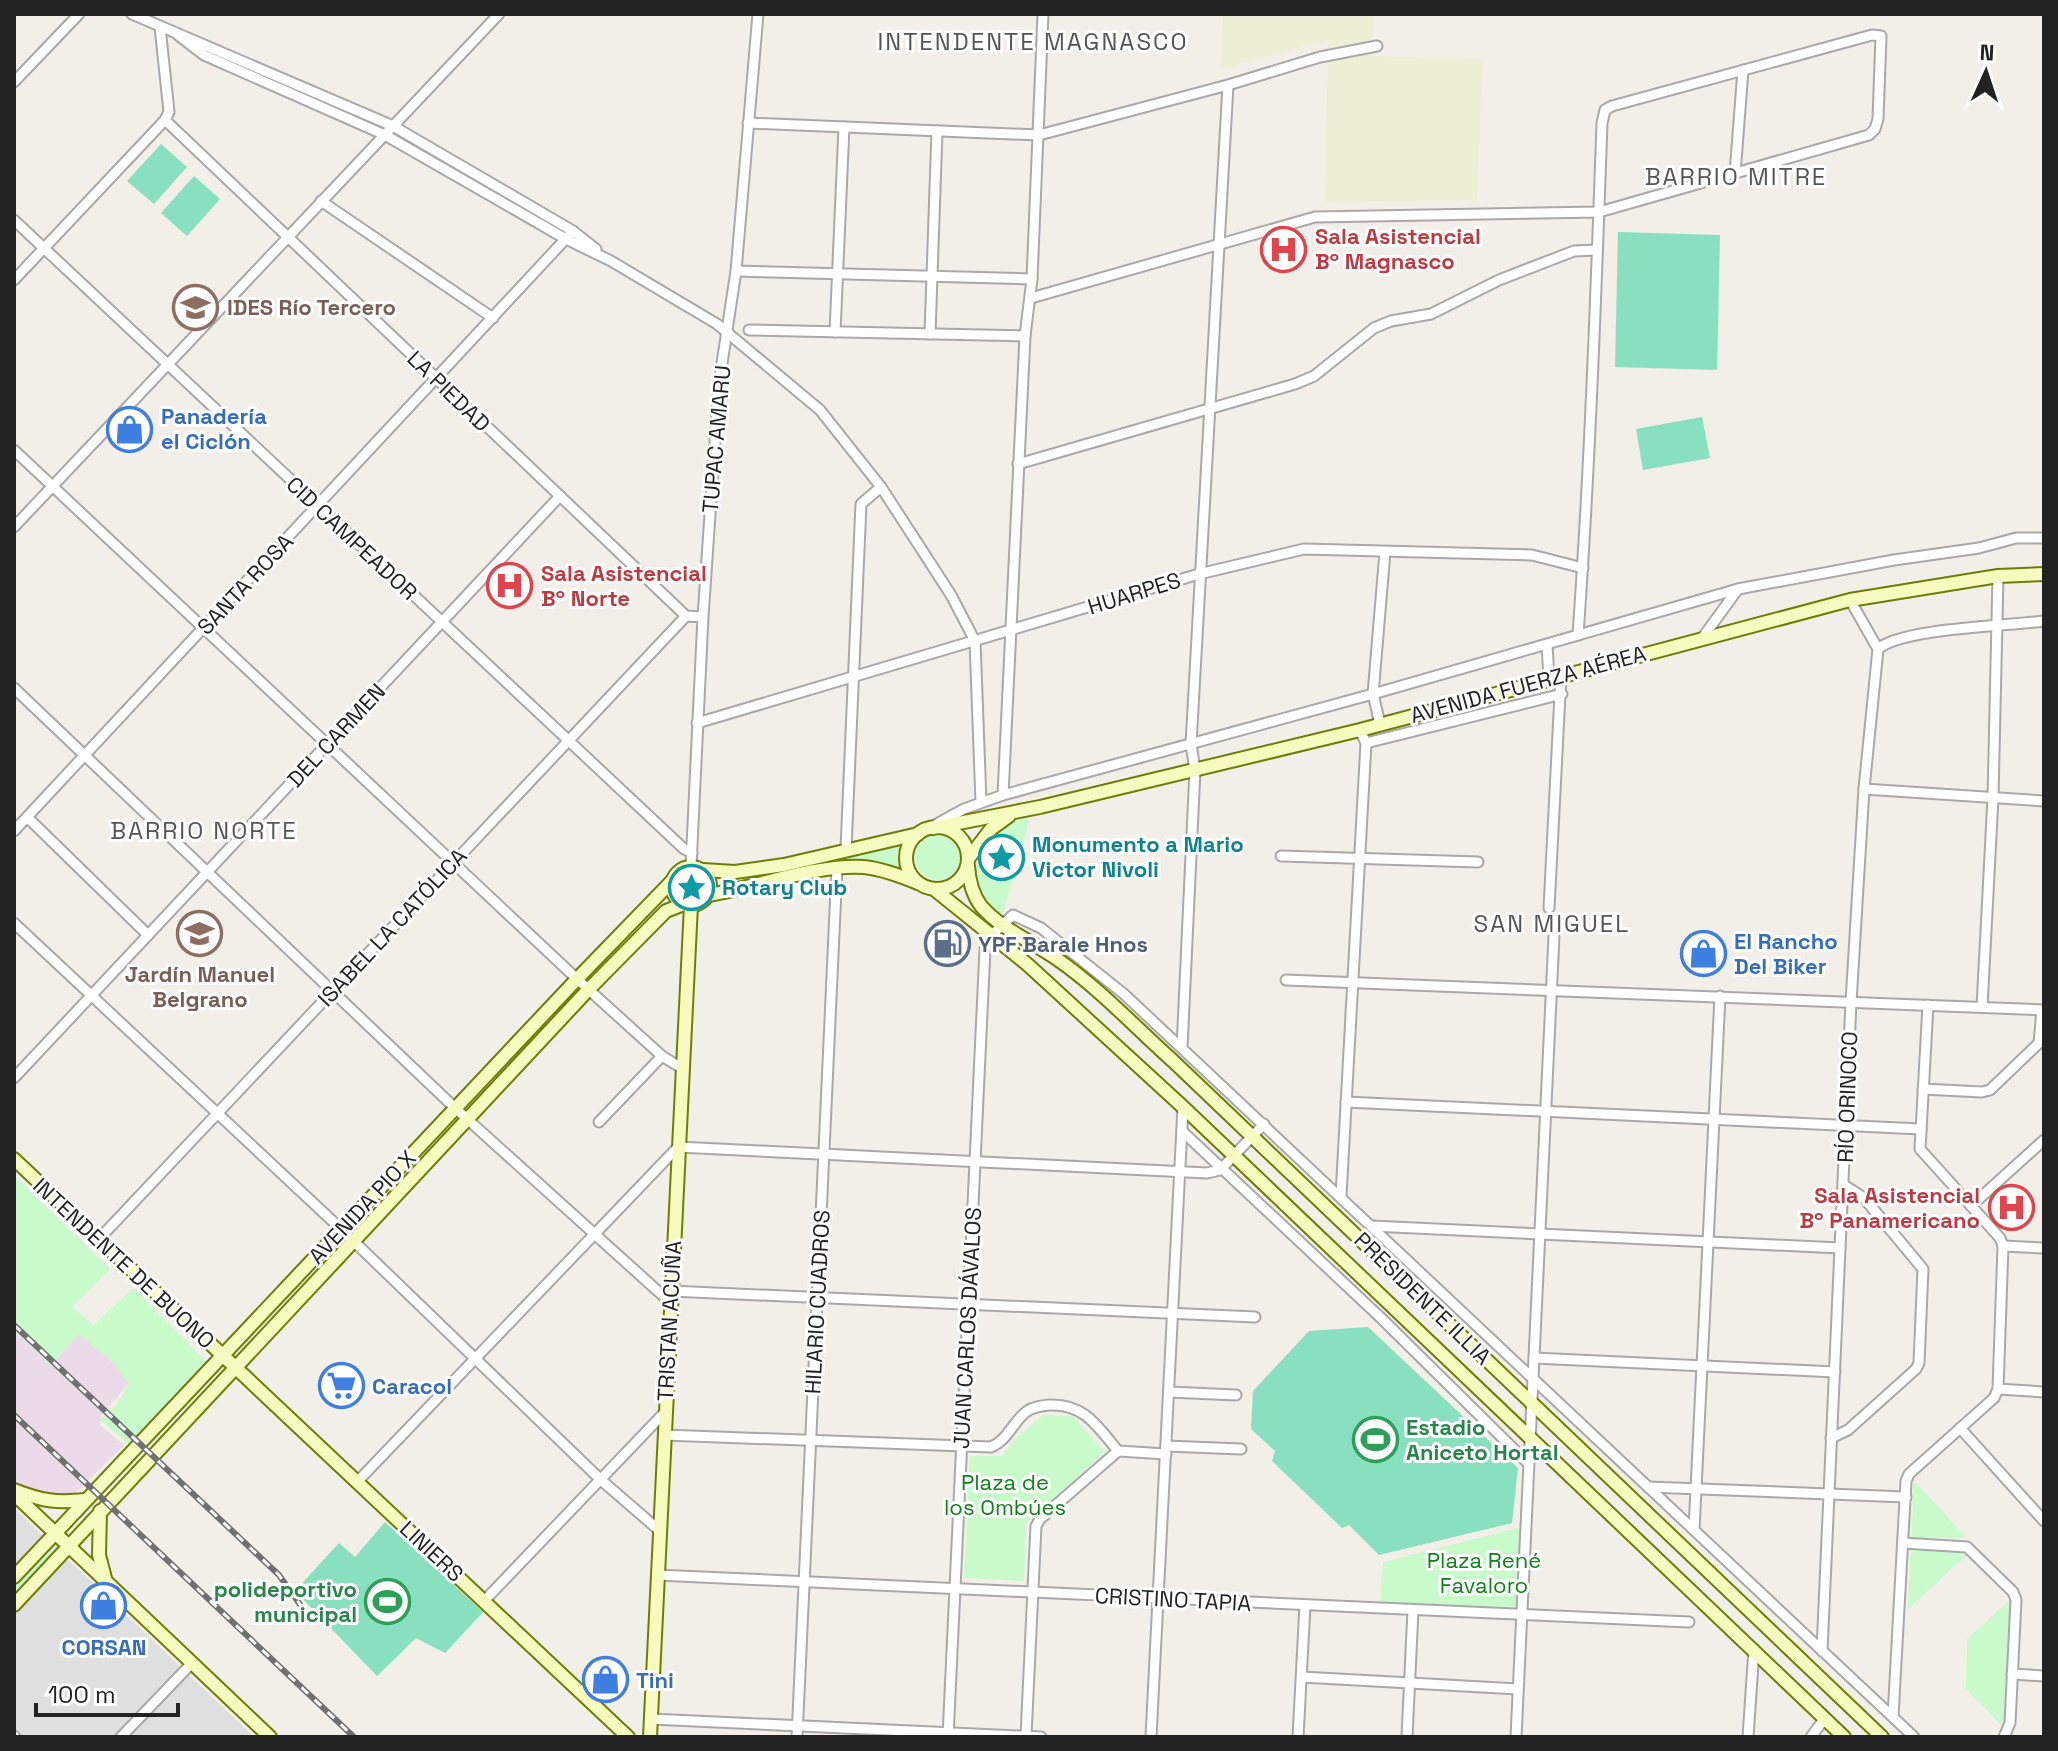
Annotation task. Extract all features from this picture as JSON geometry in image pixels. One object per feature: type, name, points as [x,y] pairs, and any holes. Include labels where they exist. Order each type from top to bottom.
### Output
[{"type":"main road","name":"AVENIDA FUERZA AÉREA","points":[[695,863],[735,872],[784,865],[1360,730],[1850,600],[1998,576],[2044,574]]},
{"type":"main road","points":[[709,895],[710,881],[695,863],[679,871],[672,881],[675,897],[688,905],[702,903],[709,895],[837,868],[875,869],[934,889],[943,889],[959,881],[991,829],[1015,812]]},
{"type":"main road","points":[[918,883],[908,868],[906,858],[912,841],[927,830],[950,830],[958,835],[967,850],[968,862]]},
{"type":"main road","name":"PRESIDENTE ILLIA","points":[[968,862],[974,897],[997,930],[1844,1737]]},
{"type":"main road","name":"AVENIDA PIO X","points":[[14,1577],[672,881]]},
{"type":"main road","name":"PRESIDENTE ILLIA","points":[[934,889],[997,930],[1057,959],[1078,975],[1253,1136],[1882,1737]]},
{"type":"main road","name":"AVENIDA PIO X","points":[[14,1605],[588,990],[666,911],[688,905]]},
{"type":"main road","name":"TRISTAN ACUÑA","points":[[650,1737],[683,1069],[688,905]]},
{"type":"main road","name":"INTENDENTE DE BUONO","points":[[14,1159],[235,1367]]},
{"type":"main road","name":"LINIERS","points":[[235,1367],[628,1737]]},
{"type":"main road","points":[[14,1492],[40,1500],[86,1500]]},
{"type":"main road","points":[[14,1492],[270,1737]]},
{"type":"main road","points":[[100,1511],[99,1555],[106,1582]]},
{"type":"street","points":[[14,82],[79,14]]},
{"type":"street","points":[[132,14],[393,126],[705,316],[820,410],[881,487],[951,595],[975,641],[981,802]]},
{"type":"street","points":[[14,527],[499,14]]},
{"type":"street","name":"TUPAC AMARU","points":[[695,863],[697,723],[719,383],[736,271],[758,14]]},
{"type":"street","points":[[1003,795],[1025,336],[1032,279],[1043,14]]},
{"type":"street","points":[[14,280],[165,120],[169,112],[160,27]]},
{"type":"street","points":[[178,35],[204,55],[385,135],[569,235]]},
{"type":"street","points":[[1031,298],[1315,217],[1599,212],[1869,135],[1878,119],[1881,36],[1872,35],[1605,110],[1602,123],[1599,212],[1583,568],[1578,635]]},
{"type":"street","points":[[748,123],[1039,135],[1320,57],[1377,46]]},
{"type":"street","points":[[1735,174],[1743,70]]},
{"type":"street","points":[[1182,1048],[1195,770],[1191,744],[1199,574],[1228,85]]},
{"type":"street","name":"LA PIEDAD","points":[[165,120],[686,616]]},
{"type":"street","points":[[835,332],[844,127]]},
{"type":"street","points":[[930,334],[937,131]]},
{"type":"street","points":[[321,201],[493,318]]},
{"type":"street","name":"CID CAMPEADOR","points":[[14,220],[683,848],[695,863]]},
{"type":"street","name":"SANTA ROSA","points":[[14,831],[569,235]]},
{"type":"street","points":[[1018,464],[1295,384],[1314,376],[1374,328],[1391,321],[1431,314],[1499,280],[1574,251],[1597,250]]},
{"type":"street","points":[[736,271],[1032,279]]},
{"type":"street","points":[[749,330],[1025,336]]},
{"type":"street","points":[[14,450],[588,990],[662,1056],[683,1069]]},
{"type":"street","points":[[846,849],[861,504],[881,487]]},
{"type":"street","name":"DEL CARMEN","points":[[14,1078],[560,496]]},
{"type":"street","points":[[927,830],[981,802],[1003,795],[1373,694],[1738,589],[1979,548],[2016,538],[2044,538]]},
{"type":"street","name":"HUARPES","points":[[697,723],[1199,574],[1304,549],[1532,555],[1583,568]]},
{"type":"street","points":[[1380,724],[1373,694],[1385,552]]},
{"type":"street","points":[[1982,1007],[1993,798],[1998,576]]},
{"type":"street","points":[[1703,637],[1738,589]]},
{"type":"street","points":[[1850,600],[1878,649],[1891,640],[2044,621]]},
{"type":"street","points":[[686,616],[703,617]]},
{"type":"street","name":"ISABEL LA CATÓLICA","points":[[99,1239],[686,616]]},
{"type":"street","points":[[1547,645],[1562,694],[1549,908]]},
{"type":"street","name":"RÍO ORINOCO","points":[[1822,1651],[1851,1002],[1864,789],[1878,649]]},
{"type":"street","points":[[14,688],[455,1108],[594,1233],[670,1296],[817,1298],[1255,1317]]},
{"type":"street","points":[[1366,743],[1562,694]]},
{"type":"street","points":[[1341,1196],[1366,743],[1360,730]]},
{"type":"street","points":[[1864,789],[2044,801]]},
{"type":"street","points":[[27,817],[148,935]]},
{"type":"street","points":[[1281,856],[1478,862]]},
{"type":"street","name":"HILARIO CUADROS","points":[[797,1737],[837,868]]},
{"type":"street","points":[[997,930],[1013,915],[1041,928],[1124,994],[1914,1737]]},
{"type":"street","points":[[14,923],[341,1229],[601,1480],[660,1531]]},
{"type":"street","name":"JUAN CARLOS DÁVALOS","points":[[948,1735],[985,949],[997,930]]},
{"type":"street","points":[[1516,1737],[1554,936]]},
{"type":"street","points":[[1286,980],[2043,1010],[2039,1043],[1990,1090],[1923,1089]]},
{"type":"street","points":[[1694,1530],[1720,996]]},
{"type":"street","points":[[1893,1717],[1909,1474],[1994,1398],[1998,1389],[2003,1246],[2000,1238],[1920,1149],[1928,1005]]},
{"type":"street","points":[[599,1122],[662,1056]]},
{"type":"street","points":[[1346,1102],[1921,1129]]},
{"type":"street","points":[[1151,1737],[1183,1107]]},
{"type":"street","points":[[358,1481],[678,1147],[1207,1173],[1220,1170],[1264,1124]]},
{"type":"street","points":[[1182,1131],[1381,1318],[1528,1463]]},
{"type":"street","points":[[1971,1206],[2044,1140]]},
{"type":"street","points":[[1831,1438],[1848,1430],[1916,1369],[1920,1347],[1923,1269],[1864,1198],[1844,1185]]},
{"type":"street","points":[[1372,1226],[1840,1248]]},
{"type":"street","points":[[2003,1246],[2044,1248]]},
{"type":"street","points":[[1381,1318],[1392,1306]]},
{"type":"street","points":[[1534,1358],[1835,1372]]},
{"type":"street","points":[[1998,1389],[2044,1392]]},
{"type":"street","points":[[1169,1392],[1236,1395]]},
{"type":"street","points":[[664,1435],[991,1447],[1000,1443],[1027,1411],[1060,1404],[1086,1414],[1118,1451]]},
{"type":"street","points":[[485,1600],[665,1412]]},
{"type":"street","points":[[1960,1428],[2044,1521]]},
{"type":"street","points":[[1026,1736],[1036,1526],[1040,1519],[1118,1451],[1241,1449]]},
{"type":"street","points":[[1648,1487],[1906,1497]]},
{"type":"street","points":[[1903,1543],[1967,1547],[2013,1592],[2016,1600],[2010,1723],[2004,1737]]},
{"type":"street","name":"CRISTINO TAPIA","points":[[657,1575],[1689,1622]]},
{"type":"street","points":[[1298,1737],[1305,1605]]},
{"type":"street","points":[[1407,1737],[1413,1610]]},
{"type":"street","points":[[1748,1737],[1754,1649]]},
{"type":"street","points":[[121,1737],[192,1663]]},
{"type":"street","points":[[2012,1674],[2044,1676]]},
{"type":"street","points":[[1302,1677],[1518,1689]]},
{"type":"street","points":[[1811,1737],[1825,1718]]},
{"type":"street","points":[[651,1719],[1041,1737]]},
{"type":"shaded area","points":[[14,1330],[51,1365],[79,1334],[115,1364],[129,1383],[101,1416],[100,1425],[124,1445],[74,1494],[59,1497],[41,1495],[14,1484]]},
{"type":"shaded area","points":[[14,1508],[254,1737],[14,1737]]},
{"type":"green space","points":[[1223,14],[1375,14],[1371,56],[1483,59],[1477,200],[1325,202],[1328,40],[1221,69]]},
{"type":"green space","points":[[161,144],[187,167],[154,204],[127,181]]},
{"type":"green space","points":[[194,176],[220,199],[187,236],[161,213]]},
{"type":"green space","points":[[1618,232],[1720,235],[1717,370],[1615,367]]},
{"type":"green space","points":[[1702,417],[1710,458],[1643,470],[1636,429]]},
{"type":"green space","points":[[1028,818],[1003,913],[998,912],[978,886],[978,859],[998,832]]},
{"type":"green space","points":[[938,834],[955,840],[961,857],[955,874],[938,880],[921,874],[915,857],[921,840]]},
{"type":"green space","points":[[902,844],[900,870],[868,862],[831,861]]},
{"type":"green space","points":[[691,877],[698,880],[701,887],[698,894],[691,897],[684,894],[681,887],[684,880]]},
{"type":"green space","points":[[16,1177],[110,1269],[72,1307],[93,1325],[134,1288],[212,1367],[134,1449],[100,1420],[117,1404],[129,1384],[115,1364],[79,1334],[51,1365],[14,1330]]},
{"type":"green space","name":"Estadio Aniceto Hortal","points":[[1368,1327],[1518,1468],[1512,1523],[1379,1555],[1349,1525],[1342,1528],[1272,1461],[1275,1451],[1251,1429],[1253,1391],[1309,1331]]},
{"type":"green space","name":"Plaza de los Ombúes","points":[[1043,1415],[1073,1416],[1105,1452],[1026,1523],[1024,1581],[964,1578],[970,1456],[1002,1456],[1015,1439]]},
{"type":"green space","points":[[1913,1479],[1920,1487],[1967,1538],[1912,1537]]},
{"type":"green space","name":"polideportivo municipal","points":[[385,1522],[483,1612],[445,1653],[416,1638],[377,1676],[295,1591],[339,1543],[355,1557]]},
{"type":"green space","name":"Plaza René Favaloro","points":[[1523,1528],[1518,1612],[1380,1604],[1383,1562]]},
{"type":"green space","points":[[55,1534],[68,1547],[14,1605],[14,1577]]},
{"type":"green space","points":[[1915,1548],[1962,1549],[1968,1554],[1908,1609],[1910,1556]]},
{"type":"green space","points":[[2010,1600],[2005,1718],[2002,1726],[1966,1689],[1967,1639]]},
{"type":"railway","points":[[14,1325],[279,1575],[311,1620]]},
{"type":"railway","points":[[14,1415],[354,1737]]},
{"type":"place","name":"Sala Asistencial Bº Magnasco","points":[[1284,249]]},
{"type":"place","name":"IDES Río Tercero","points":[[196,307]]},
{"type":"place","name":"Panadería el Ciclón","points":[[130,429]]},
{"type":"place","name":"Sala Asistencial Bº Norte","points":[[510,586]]},
{"type":"place","name":"Monumento a Mario Victor Nivoli","points":[[1001,857]]},
{"type":"place","name":"Rotary Club","points":[[691,887]]},
{"type":"place","name":"Jardín Manuel Belgrano","points":[[200,933]]},
{"type":"place","name":"YPF Barale Hnos","points":[[947,944]]},
{"type":"place","name":"El Rancho Del Biker","points":[[1703,954]]},
{"type":"place","name":"Sala Asistencial Bº Panamericano","points":[[2011,1208]]},
{"type":"place","name":"Caracol","points":[[341,1386]]},
{"type":"place","name":"Estadio Aniceto Hortal","points":[[1375,1440]]},
{"type":"place","name":"polideportivo municipal","points":[[388,1602]]},
{"type":"place","name":"CORSAN","points":[[104,1606]]},
{"type":"place","name":"Tini","points":[[605,1680]]},
{"type":"district","name":"INTENDENTE MAGNASCO","points":[[1033,41]]},
{"type":"district","name":"BARRIO MITRE","points":[[1736,176]]},
{"type":"district","name":"BARRIO NORTE","points":[[204,830]]},
{"type":"district","name":"SAN MIGUEL","points":[[1552,923]]}]
